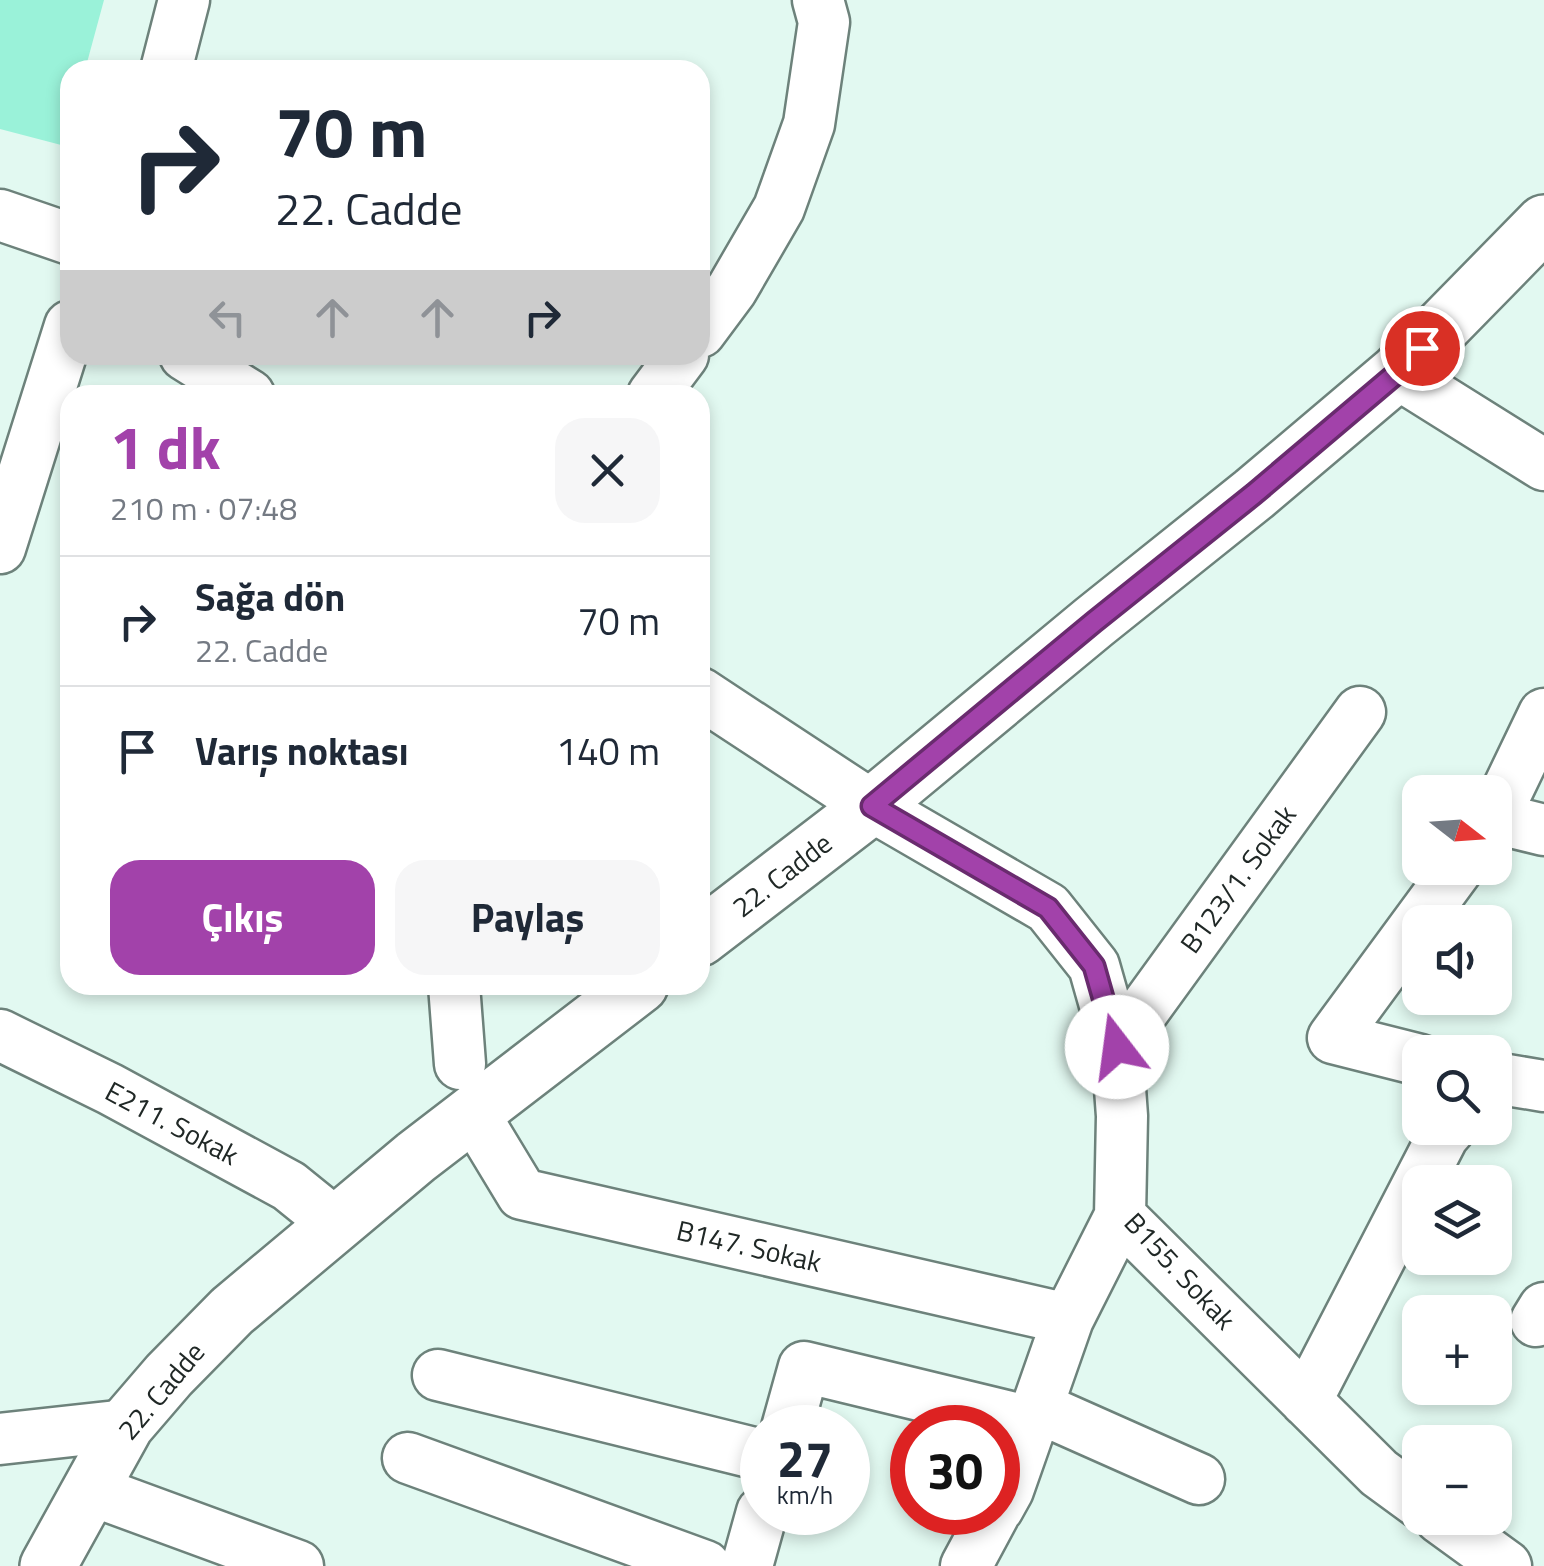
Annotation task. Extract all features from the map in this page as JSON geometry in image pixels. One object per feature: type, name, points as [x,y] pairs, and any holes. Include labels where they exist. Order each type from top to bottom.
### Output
[{"type":"main road","name":"22. Cadde","points":[[710,930],[872,806],[1397,373],[1544,223]]},
{"type":"main road","name":"22. Cadde","points":[[48,1566],[126,1425],[232,1311],[416,1157],[466,1089],[623,995]]},
{"type":"street","points":[[169,60],[184,0]]},
{"type":"street","points":[[710,319],[732,289],[779,208],[809,124],[824,22],[818,0]]},
{"type":"street","points":[[0,215],[60,236]]},
{"type":"street","points":[[0,548],[60,358]]},
{"type":"street","points":[[201,365],[234,385]]},
{"type":"street","points":[[1397,373],[1544,465]]},
{"type":"street","name":"B155. Sokak","points":[[710,700],[872,806],[1048,908],[1094,966],[1117,1047],[1122,1116],[1120,1216],[1379,1473],[1402,1490]]},
{"type":"street","name":"B123/1. Sokak","points":[[1117,1047],[1360,712]]},
{"type":"street","points":[[1512,781],[1544,714]]},
{"type":"street","points":[[1512,822],[1544,830]]},
{"type":"street","points":[[1402,1055],[1333,1038],[1446,885]]},
{"type":"street","points":[[455,995],[466,1089]]},
{"type":"street","name":"E211. Sokak","points":[[0,1035],[110,1089],[289,1186],[336,1224]]},
{"type":"street","points":[[1512,1081],[1544,1086]]},
{"type":"street","name":"B147. Sokak","points":[[466,1089],[522,1194],[1068,1319]]},
{"type":"street","points":[[1306,1400],[1438,1145]]},
{"type":"street","points":[[1020,1455],[1068,1319],[1120,1216]]},
{"type":"street","points":[[793,1405],[804,1367],[1034,1414],[1199,1479]]},
{"type":"street","points":[[438,1375],[740,1450]]},
{"type":"street","points":[[0,1439],[126,1425]]},
{"type":"street","points":[[408,1458],[705,1566]]},
{"type":"street","points":[[91,1490],[222,1553],[298,1566]]},
{"type":"street","points":[[747,1566],[756,1535]]},
{"type":"street","points":[[966,1566],[983,1535]]},
{"type":"street","points":[[1463,1535],[1506,1566]]},
{"type":"green space","points":[[0,0],[104,0],[88,60],[60,60],[60,145],[0,129]]},
{"type":"route","points":[[1117,1047],[1094,966],[1048,908],[872,806],[1254,494],[1422,348]]}]
